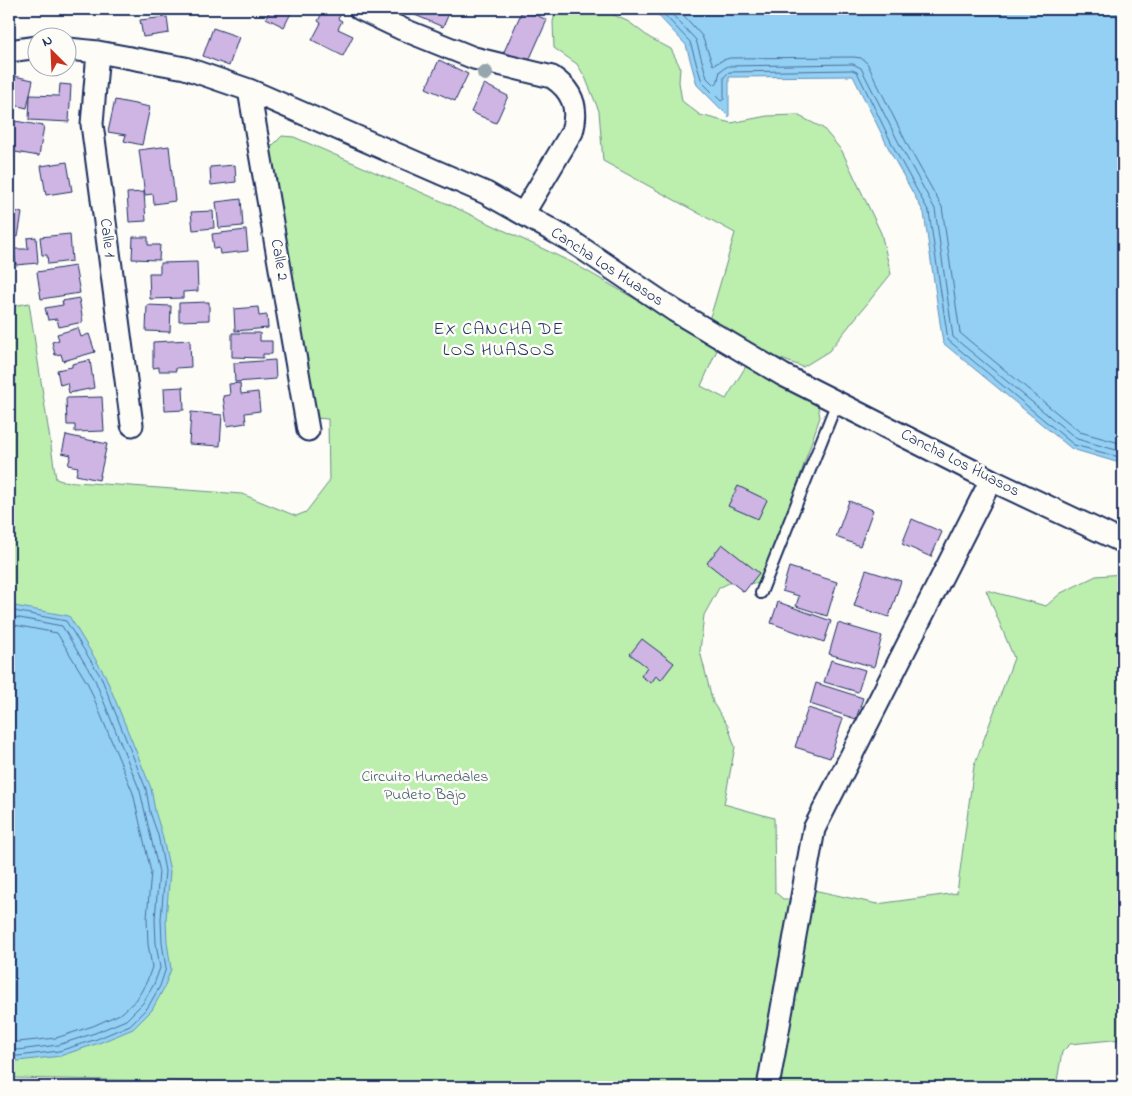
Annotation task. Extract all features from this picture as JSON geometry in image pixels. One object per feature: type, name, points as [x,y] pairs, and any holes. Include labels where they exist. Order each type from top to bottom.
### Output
[{"type":"street","points":[[360,9],[402,29],[474,58],[552,77],[568,91],[576,111],[572,132],[523,214]]},
{"type":"street","points":[[9,52],[28,49]]},
{"type":"street","name":"Cancha Los Huasos","points":[[78,50],[185,68],[249,90],[486,193],[571,242],[675,311],[750,357],[991,480],[1123,542]]},
{"type":"street","name":"Calle 1","points":[[98,52],[92,124],[132,425]]},
{"type":"street","name":"Calle 2","points":[[249,90],[308,430]]},
{"type":"street","points":[[768,1087],[814,829],[991,480]]},
{"type":"lane","points":[[761,594],[837,402]]},
{"type":"green space","points":[[556,9],[601,9],[629,22],[650,38],[671,49],[680,67],[679,82],[682,101],[700,115],[731,123],[767,116],[797,115],[823,128],[842,151],[881,233],[891,274],[829,351],[803,367],[770,355],[708,322],[735,233],[603,161],[599,111],[585,77],[577,64],[554,48],[553,22]]},
{"type":"green space","name":"Circuito Humedales Pudeto Bajo","points":[[282,136],[294,137],[448,204],[573,263],[637,300],[717,350],[701,386],[726,399],[746,366],[817,401],[820,417],[763,585],[735,580],[719,588],[704,615],[700,651],[713,703],[728,726],[735,747],[724,804],[774,818],[775,892],[783,899],[804,899],[809,889],[877,904],[957,893],[974,766],[1014,658],[986,590],[1046,606],[1061,593],[1096,576],[1123,574],[1123,1039],[1070,1044],[1062,1052],[1056,1087],[480,1087],[9,1078],[9,266],[13,306],[29,303],[56,479],[62,481],[242,494],[296,516],[306,512],[329,482],[328,419],[315,418],[271,162],[271,147]]},
{"type":"water","points":[[646,9],[1123,9],[1123,464],[1072,449],[943,343],[924,213],[892,155],[853,76],[729,77],[729,117],[697,85],[686,45],[656,13]]},
{"type":"water","points":[[9,605],[69,616],[105,675],[151,788],[170,871],[166,919],[171,969],[164,988],[152,1010],[133,1029],[99,1043],[60,1056],[18,1061],[9,1060]]},
{"type":"building","points":[[268,9],[293,9],[284,27],[266,18],[270,10]]},
{"type":"building","points":[[324,9],[343,9],[338,19],[342,21],[338,29],[353,36],[343,56],[312,40],[321,23],[318,21]]},
{"type":"building","points":[[401,9],[451,9],[443,27]]},
{"type":"building","points":[[523,9],[547,20],[527,65],[503,54]]},
{"type":"building","points":[[167,17],[169,33],[143,37],[140,20]]},
{"type":"building","points":[[213,28],[239,37],[229,66],[203,56]]},
{"type":"building","points":[[439,60],[468,74],[455,101],[426,88]]},
{"type":"building","points":[[14,76],[33,80],[27,108],[9,104]]},
{"type":"building","points":[[60,84],[71,85],[69,122],[29,120],[30,95],[59,96]]},
{"type":"building","points":[[484,84],[508,96],[496,123],[471,112]]},
{"type":"building","points":[[115,100],[150,107],[142,145],[124,141],[126,135],[108,132]]},
{"type":"building","points":[[9,120],[44,126],[39,156],[9,151]]},
{"type":"building","points":[[169,146],[175,201],[154,204],[153,194],[145,195],[139,150]]},
{"type":"building","points":[[67,162],[72,191],[46,195],[41,166]]},
{"type":"building","points":[[235,165],[236,182],[211,185],[210,167]]},
{"type":"building","points":[[144,192],[146,221],[129,222],[127,193]]},
{"type":"building","points":[[241,199],[243,226],[219,228],[216,202]]},
{"type":"building","points":[[11,210],[22,213],[18,237],[9,235]]},
{"type":"building","points":[[213,211],[214,228],[193,230],[191,212]]},
{"type":"building","points":[[246,230],[248,251],[220,254],[219,248],[214,249],[212,234]]},
{"type":"building","points":[[70,234],[72,261],[48,264],[47,255],[42,255],[40,237]]},
{"type":"building","points":[[36,237],[38,263],[16,265],[14,249],[28,249],[27,238]]},
{"type":"building","points":[[133,237],[148,237],[148,245],[160,245],[159,260],[132,259]]},
{"type":"building","points":[[197,262],[198,291],[183,292],[183,298],[150,299],[149,273],[160,273],[160,263]]},
{"type":"building","points":[[75,266],[80,293],[41,299],[37,272]]},
{"type":"building","points":[[79,298],[83,322],[59,327],[57,319],[48,320],[45,308],[63,305],[62,301]]},
{"type":"building","points":[[209,302],[209,320],[179,321],[179,303]]},
{"type":"building","points":[[147,305],[171,306],[170,332],[146,331]]},
{"type":"building","points":[[258,307],[259,316],[267,315],[268,328],[235,331],[234,309]]},
{"type":"building","points":[[78,328],[81,337],[89,334],[95,352],[63,361],[61,354],[55,355],[52,342],[59,340],[57,334]]},
{"type":"building","points":[[232,333],[260,333],[260,341],[272,341],[272,354],[263,354],[263,358],[232,357]]},
{"type":"building","points":[[190,340],[191,367],[176,368],[176,371],[159,371],[159,367],[153,368],[153,342]]},
{"type":"building","points":[[90,360],[94,388],[69,393],[67,383],[60,385],[57,370]]},
{"type":"building","points":[[275,360],[276,379],[235,382],[234,363]]},
{"type":"building","points":[[240,383],[241,394],[258,392],[260,411],[245,413],[246,423],[227,426],[223,396],[230,395],[229,384]]},
{"type":"building","points":[[183,387],[184,410],[165,411],[164,388]]},
{"type":"building","points":[[102,397],[104,431],[75,432],[75,425],[67,425],[66,398]]},
{"type":"building","points":[[191,412],[222,415],[220,446],[189,444]]},
{"type":"building","points":[[66,435],[107,444],[99,480],[76,475],[78,467],[68,465],[71,455],[62,453]]},
{"type":"building","points":[[738,486],[767,500],[758,519],[728,506]]},
{"type":"building","points":[[849,501],[873,510],[860,546],[836,537]]},
{"type":"building","points":[[912,519],[942,532],[931,557],[902,544]]},
{"type":"building","points":[[722,544],[759,573],[744,592],[707,563]]},
{"type":"building","points":[[789,567],[837,582],[827,616],[796,606],[799,596],[782,591]]},
{"type":"building","points":[[866,570],[901,581],[889,617],[854,606]]},
{"type":"building","points":[[778,602],[831,621],[824,642],[771,623]]},
{"type":"building","points":[[838,623],[882,636],[874,667],[829,654]]},
{"type":"building","points":[[642,639],[674,663],[661,680],[656,676],[651,683],[641,676],[647,667],[630,654]]},
{"type":"building","points":[[831,660],[865,670],[858,692],[824,682]]},
{"type":"building","points":[[816,683],[863,698],[856,719],[810,704]]},
{"type":"building","points":[[808,708],[843,719],[830,758],[795,747]]},
{"type":"district","name":"EX CANCHA DE LOS HUASOS","points":[[499,340]]}]
